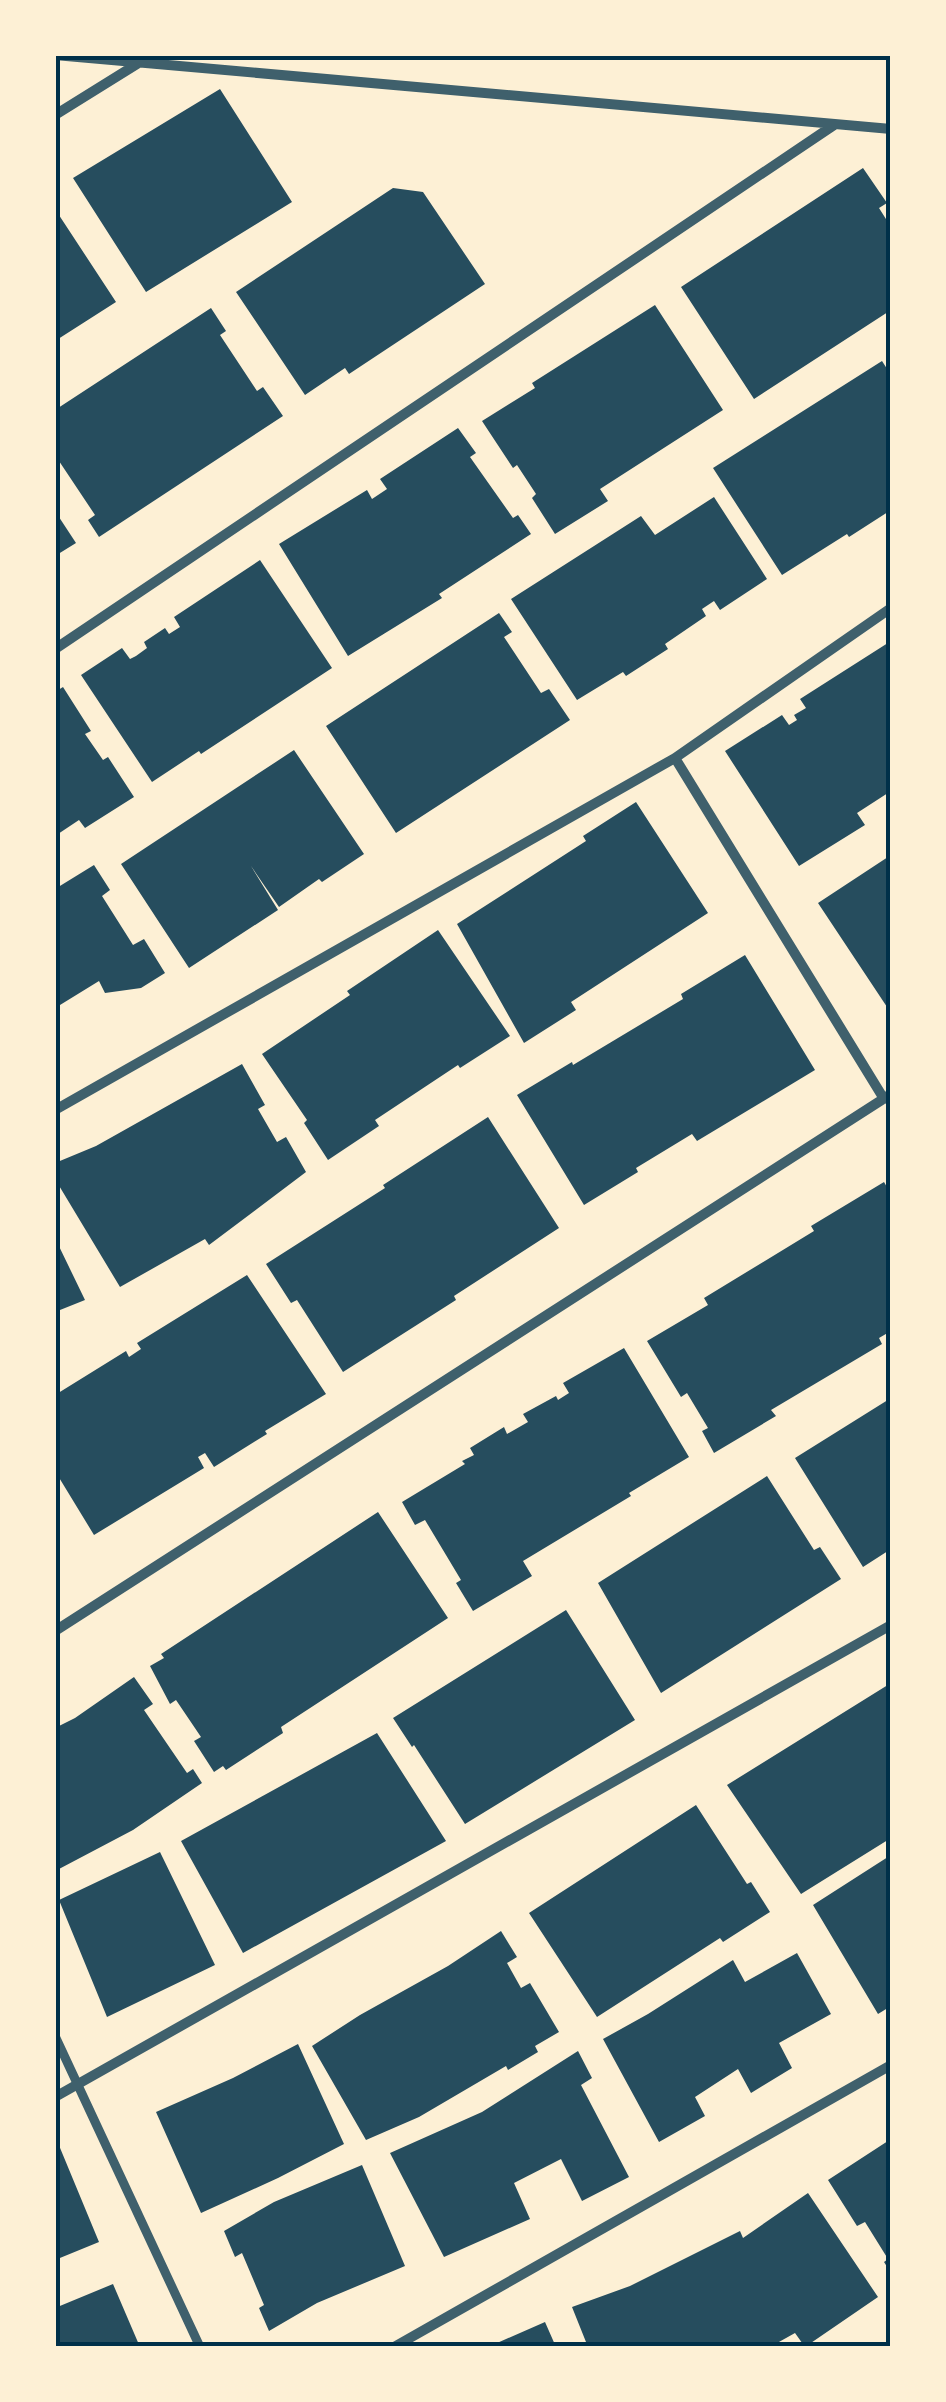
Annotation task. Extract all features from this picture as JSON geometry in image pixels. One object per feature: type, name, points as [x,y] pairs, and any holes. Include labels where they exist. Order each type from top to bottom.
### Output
[{"type":"street","points":[[55,55],[891,129]]},
{"type":"street","points":[[55,115],[138,64]]},
{"type":"street","points":[[55,649],[834,125]]},
{"type":"street","points":[[55,1110],[676,758],[891,608]]},
{"type":"street","points":[[676,758],[887,1096],[891,1110]]},
{"type":"street","points":[[55,1632],[887,1096]]},
{"type":"street","points":[[55,2096],[891,1625]]},
{"type":"street","points":[[55,2036],[200,2347]]},
{"type":"street","points":[[394,2347],[891,2065]]},
{"type":"building","points":[[220,89],[292,202],[146,292],[73,178]]},
{"type":"building","points":[[863,168],[887,203],[879,208],[891,227],[891,310],[754,399],[681,287]]},
{"type":"building","points":[[393,188],[423,192],[485,284],[349,374],[345,368],[305,395],[236,292]]},
{"type":"building","points":[[55,209],[116,302],[55,341]]},
{"type":"building","points":[[655,305],[723,410],[600,489],[608,501],[555,534],[532,498],[536,494],[517,465],[513,468],[482,421],[535,388],[532,383]]},
{"type":"building","points":[[211,308],[226,331],[220,335],[257,391],[263,387],[283,416],[99,537],[88,520],[95,515],[55,455],[55,410]]},
{"type":"building","points":[[882,361],[891,375],[891,510],[782,575],[713,468]]},
{"type":"building","points":[[458,428],[476,453],[470,457],[513,518],[518,515],[531,534],[439,594],[442,598],[348,656],[279,544],[367,490],[372,499],[387,489],[380,479]]},
{"type":"building","points":[[714,497],[767,579],[720,610],[714,601],[702,609],[706,616],[665,644],[668,649],[626,676],[623,672],[577,700],[511,599],[641,516],[655,535]]},
{"type":"building","points":[[55,511],[76,543],[55,556]]},
{"type":"building","points":[[260,560],[332,668],[152,782],[81,675],[122,648],[130,659],[136,656],[147,648],[144,642],[165,628],[169,634],[180,627],[174,617]]},
{"type":"building","points":[[499,613],[512,632],[504,637],[541,693],[549,689],[570,720],[396,833],[326,726]]},
{"type":"building","points":[[891,641],[891,791],[857,813],[865,825],[799,866],[725,751],[782,715],[789,725],[797,720],[794,715],[806,708],[800,699]]},
{"type":"building","points":[[63,687],[91,731],[85,734],[103,760],[108,757],[134,797],[85,828],[79,820],[55,836],[55,692]]},
{"type":"building","points":[[294,750],[364,854],[279,907],[251,866],[278,910],[189,968],[121,864]]},
{"type":"building","points":[[636,802],[708,913],[571,1002],[576,1010],[524,1043],[457,924],[586,841],[583,836]]},
{"type":"building","points":[[891,855],[891,1013],[818,903]]},
{"type":"building","points":[[94,865],[110,890],[102,896],[133,945],[144,939],[165,973],[141,988],[105,993],[99,981],[60,1005],[55,1001],[55,889]]},
{"type":"building","points":[[438,930],[510,1036],[375,1120],[379,1126],[328,1160],[304,1123],[307,1120],[262,1054]]},
{"type":"building","points":[[745,955],[815,1070],[697,1141],[692,1134],[584,1205],[517,1095],[683,999],[681,994]]},
{"type":"building","points":[[242,1064],[265,1105],[258,1109],[277,1142],[286,1137],[306,1172],[209,1245],[205,1239],[120,1287],[55,1179],[55,1163],[96,1146]]},
{"type":"building","points":[[488,1117],[559,1228],[343,1372],[297,1300],[291,1303],[266,1264]]},
{"type":"building","points":[[884,1182],[891,1194],[891,1331],[879,1338],[882,1344],[771,1410],[776,1416],[714,1453],[702,1431],[708,1428],[687,1393],[681,1397],[647,1341],[708,1305],[704,1298],[814,1231],[811,1226]]},
{"type":"building","points":[[55,1238],[85,1300],[55,1312]]},
{"type":"building","points":[[247,1275],[326,1394],[214,1467],[205,1453],[198,1457],[204,1468],[94,1535],[55,1471],[55,1395],[126,1351],[129,1357],[141,1349],[137,1343]]},
{"type":"building","points":[[624,1348],[689,1457],[523,1561],[532,1576],[473,1611],[456,1583],[461,1580],[425,1520],[415,1525],[402,1502],[465,1464],[462,1461],[474,1455],[470,1448],[504,1427],[507,1434],[528,1422],[523,1414],[569,1393],[563,1383]]},
{"type":"building","points":[[891,1398],[891,1549],[863,1567],[795,1458]]},
{"type":"building","points":[[767,1476],[814,1550],[820,1547],[841,1579],[661,1693],[598,1583]]},
{"type":"building","points":[[378,1512],[448,1618],[281,1727],[283,1733],[226,1770],[223,1766],[214,1772],[194,1741],[201,1737],[176,1700],[170,1704],[150,1666],[164,1658],[161,1654]]},
{"type":"building","points":[[566,1610],[635,1720],[465,1824],[393,1718]]},
{"type":"building","points":[[134,1677],[153,1704],[144,1710],[187,1773],[193,1769],[202,1783],[133,1830],[59,1869],[55,1862],[55,1728]]},
{"type":"building","points":[[891,1683],[891,1838],[801,1894],[727,1785]]},
{"type":"building","points":[[377,1733],[446,1841],[243,1953],[181,1841]]},
{"type":"building","points":[[696,1805],[770,1912],[723,1942],[720,1938],[597,2017],[529,1913]]},
{"type":"building","points":[[160,1852],[215,1965],[107,2017],[59,1900]]},
{"type":"building","points":[[891,1855],[891,2006],[878,2014],[813,1905]]},
{"type":"building","points":[[501,1931],[517,1957],[507,1963],[521,1988],[530,1983],[559,2032],[535,2046],[538,2052],[508,2070],[506,2066],[419,2117],[366,2140],[312,2046]]},
{"type":"building","points":[[797,1953],[831,2014],[779,2043],[792,2068],[751,2093],[738,2069],[695,2097],[705,2116],[659,2142],[603,2039],[733,1960],[745,1982]]},
{"type":"building","points":[[298,2044],[344,2144],[201,2213],[156,2112]]},
{"type":"building","points":[[578,2051],[592,2078],[581,2085],[629,2177],[582,2201],[561,2159],[514,2183],[530,2219],[444,2257],[390,2153],[482,2112]]},
{"type":"building","points":[[891,2139],[891,2273],[884,2262],[888,2259],[865,2222],[857,2226],[828,2180]]},
{"type":"building","points":[[58,2143],[99,2242],[55,2260],[55,2144]]},
{"type":"building","points":[[362,2165],[405,2266],[317,2303],[269,2331],[259,2308],[264,2305],[242,2253],[235,2257],[224,2231],[274,2202]]},
{"type":"building","points":[[808,2193],[878,2297],[805,2347],[795,2333],[770,2347],[588,2347],[572,2307],[630,2286],[740,2231],[743,2238]]},
{"type":"building","points":[[113,2284],[140,2347],[55,2347],[55,2308]]},
{"type":"building","points":[[545,2322],[556,2347],[488,2347]]}]
